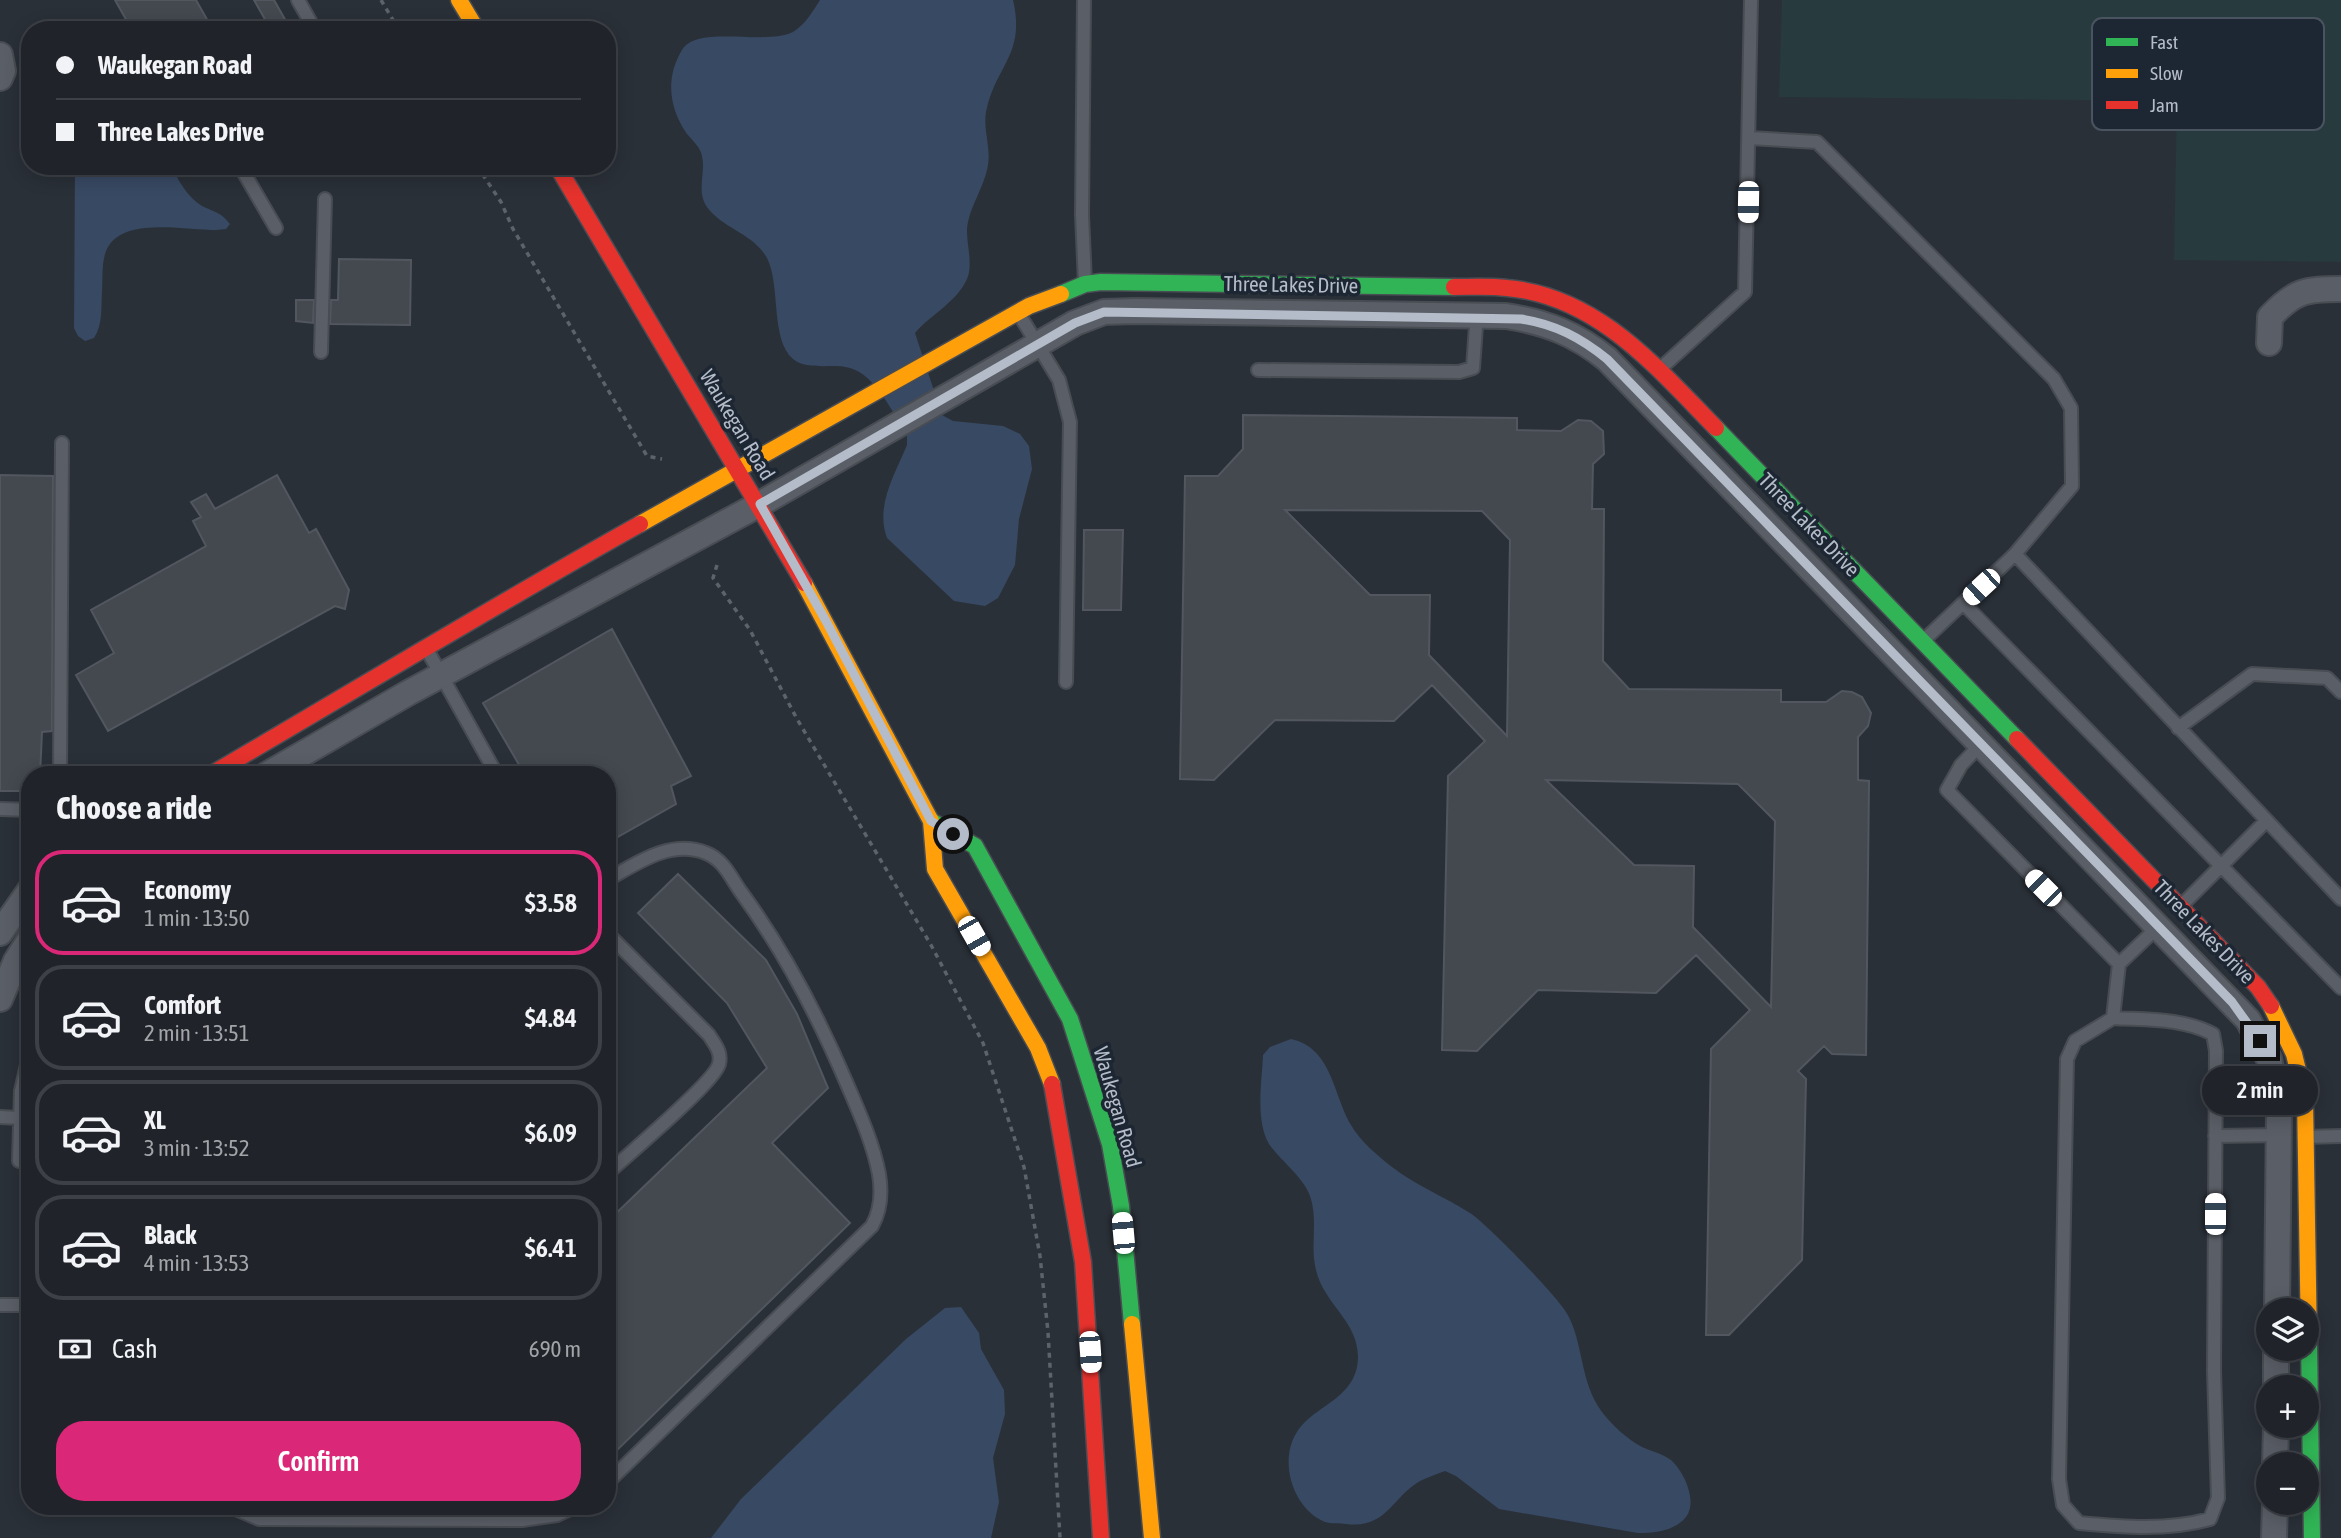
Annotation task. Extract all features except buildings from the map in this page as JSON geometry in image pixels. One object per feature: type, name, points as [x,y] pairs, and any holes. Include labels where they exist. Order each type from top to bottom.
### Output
[{"type":"street","points":[[459,0],[472,21]]},
{"type":"street","name":"Waukegan Road","points":[[562,175],[739,468],[826,621],[931,821],[935,869],[1038,1048],[1052,1084],[1083,1262],[1101,1538]]},
{"type":"street","name":"Three Lakes Drive","points":[[225,766],[426,648],[458,626],[861,399],[1018,312],[1085,284],[1477,287],[1535,292],[1576,306],[1599,319],[1637,348],[1648,380]]},
{"type":"street","points":[[2269,343],[2270,317],[2293,294],[2309,289],[2341,289]]},
{"type":"street","name":"Three Lakes Drive","points":[[282,766],[408,693],[760,504],[1075,323],[1104,312],[1477,316],[1536,321],[1583,339],[1648,380],[1911,651],[2003,725],[2258,987],[2286,1030],[2301,1074],[2308,1138],[2291,1527]]},
{"type":"street","name":"Three Lakes Drive","points":[[1911,651],[1981,744],[2232,1002],[2260,1041],[2276,1084],[2279,1135],[2277,1298]]},
{"type":"street","name":"Waukegan Road","points":[[931,821],[975,846],[1070,1019],[1110,1144],[1121,1206],[1152,1538]]},
{"type":"street","points":[[0,933],[21,903]]},
{"type":"street","points":[[0,999],[21,954]]},
{"type":"lane","points":[[298,0],[309,21]]},
{"type":"lane","points":[[1084,0],[1082,215],[1085,284]]},
{"type":"lane","points":[[1648,380],[1745,292],[1751,0]]},
{"type":"lane","points":[[1749,138],[1817,142],[2054,379],[2071,408],[2073,486],[2015,554],[1911,651]]},
{"type":"lane","points":[[245,175],[275,228]]},
{"type":"lane","points":[[321,352],[325,200]]},
{"type":"lane","points":[[1258,370],[1459,372],[1473,368],[1477,287]]},
{"type":"lane","points":[[1018,312],[1059,380],[1070,422],[1066,682]]},
{"type":"lane","points":[[60,766],[62,443]]},
{"type":"lane","points":[[2015,554],[2341,899]]},
{"type":"lane","points":[[1963,603],[2341,988]]},
{"type":"lane","points":[[426,648],[492,766]]},
{"type":"lane","points":[[2178,728],[2252,674],[2327,678],[2341,692]]},
{"type":"lane","points":[[2003,725],[1961,765],[1947,790],[2119,964]]},
{"type":"lane","points":[[0,809],[21,810]]},
{"type":"lane","points":[[2113,1018],[2119,964],[2266,821]]},
{"type":"lane","points":[[616,875],[663,851],[676,849],[703,852],[721,863],[771,932],[825,1031],[874,1156],[880,1187],[878,1215],[872,1226],[616,1474]]},
{"type":"lane","points":[[616,942],[709,1035],[719,1051],[720,1061],[706,1082],[616,1166]]},
{"type":"lane","points":[[2113,1018],[2172,1021],[2213,1034],[2217,1498],[2210,1519],[2183,1526],[2121,1527],[2079,1523],[2063,1506],[2059,1479],[2067,1059],[2075,1041],[2113,1018]]},
{"type":"lane","points":[[19,1161],[18,1118],[21,1096]]},
{"type":"lane","points":[[0,1117],[18,1118]]},
{"type":"lane","points":[[2215,1136],[2341,1136]]},
{"type":"lane","points":[[0,1305],[21,1305]]},
{"type":"lane","points":[[250,1515],[259,1519],[522,1520],[557,1515]]},
{"type":"path","points":[[381,0],[394,21]]},
{"type":"path","points":[[483,175],[647,456],[662,458]]},
{"type":"path","points":[[718,565],[713,578],[750,630],[804,730],[931,945],[983,1043],[1002,1097],[1024,1167],[1040,1256],[1048,1332],[1060,1538]]},
{"type":"green space","points":[[1782,0],[2341,0],[2341,262],[2174,260],[2176,130],[2324,130],[2324,18],[2092,18],[2092,100],[1779,97]]},
{"type":"water","points":[[820,0],[1013,0],[1016,34],[1008,59],[990,96],[985,125],[988,165],[968,223],[969,274],[950,302],[915,333],[942,415],[953,421],[1003,426],[1020,434],[1029,446],[1032,469],[1019,519],[1015,565],[998,598],[985,606],[954,601],[887,538],[883,514],[885,502],[907,445],[907,435],[883,396],[868,378],[850,368],[799,363],[786,350],[778,326],[774,283],[767,258],[754,243],[721,221],[707,207],[702,195],[701,153],[681,124],[673,103],[673,71],[682,50],[690,42],[717,37],[781,36],[793,32],[805,22]]},
{"type":"water","points":[[75,175],[176,175],[192,198],[230,224],[226,229],[216,230],[142,228],[116,238],[104,257],[101,316],[94,338],[85,341],[78,336],[74,328]]},
{"type":"water","points":[[1291,1039],[1305,1044],[1323,1062],[1351,1125],[1370,1148],[1401,1173],[1479,1220],[1521,1260],[1560,1303],[1572,1323],[1589,1387],[1602,1412],[1631,1440],[1668,1458],[1681,1472],[1691,1503],[1681,1522],[1664,1530],[1638,1533],[1499,1509],[1456,1476],[1445,1471],[1420,1481],[1371,1522],[1327,1523],[1304,1507],[1292,1483],[1289,1470],[1291,1444],[1305,1422],[1334,1400],[1351,1382],[1358,1356],[1357,1345],[1349,1326],[1325,1292],[1316,1271],[1311,1199],[1299,1177],[1269,1144],[1262,1124],[1260,1100],[1263,1055],[1270,1047]]},
{"type":"water","points":[[961,1307],[979,1333],[981,1349],[1004,1390],[1005,1414],[993,1458],[999,1502],[991,1538],[711,1538],[741,1499],[906,1339],[945,1308]]},
{"type":"traffic: fast","points":[[1061,294],[1085,284],[1101,282],[1454,287]]},
{"type":"traffic: fast","points":[[1716,428],[2017,739]]},
{"type":"traffic: fast","points":[[931,821],[975,846],[1070,1019],[1110,1144],[1121,1206],[1132,1324]]},
{"type":"traffic: fast","points":[[2309,1361],[2312,1538]]},
{"type":"traffic: slow","points":[[459,0],[472,21]]},
{"type":"traffic: slow","points":[[640,524],[1029,306],[1061,294]]},
{"type":"traffic: slow","points":[[804,583],[931,821],[935,869],[1038,1048],[1052,1084]]},
{"type":"traffic: slow","points":[[2271,1006],[2294,1054],[2305,1099],[2308,1298]]},
{"type":"traffic: slow","points":[[1132,1324],[1152,1538]]},
{"type":"traffic: jam","points":[[562,175],[804,583]]},
{"type":"traffic: jam","points":[[1454,287],[1507,288],[1540,294],[1570,305],[1598,320],[1648,359],[1716,428]]},
{"type":"traffic: jam","points":[[225,766],[640,524]]},
{"type":"traffic: jam","points":[[2017,739],[2258,987],[2271,1006]]},
{"type":"traffic: jam","points":[[1052,1084],[1083,1262],[1101,1538]]},
{"type":"route","points":[[953,834],[931,821],[826,621],[760,504],[1075,323],[1104,312],[1506,316],[1536,321],[1560,329],[1583,339],[1607,359],[2232,1002],[2248,1020],[2260,1041]]}]
